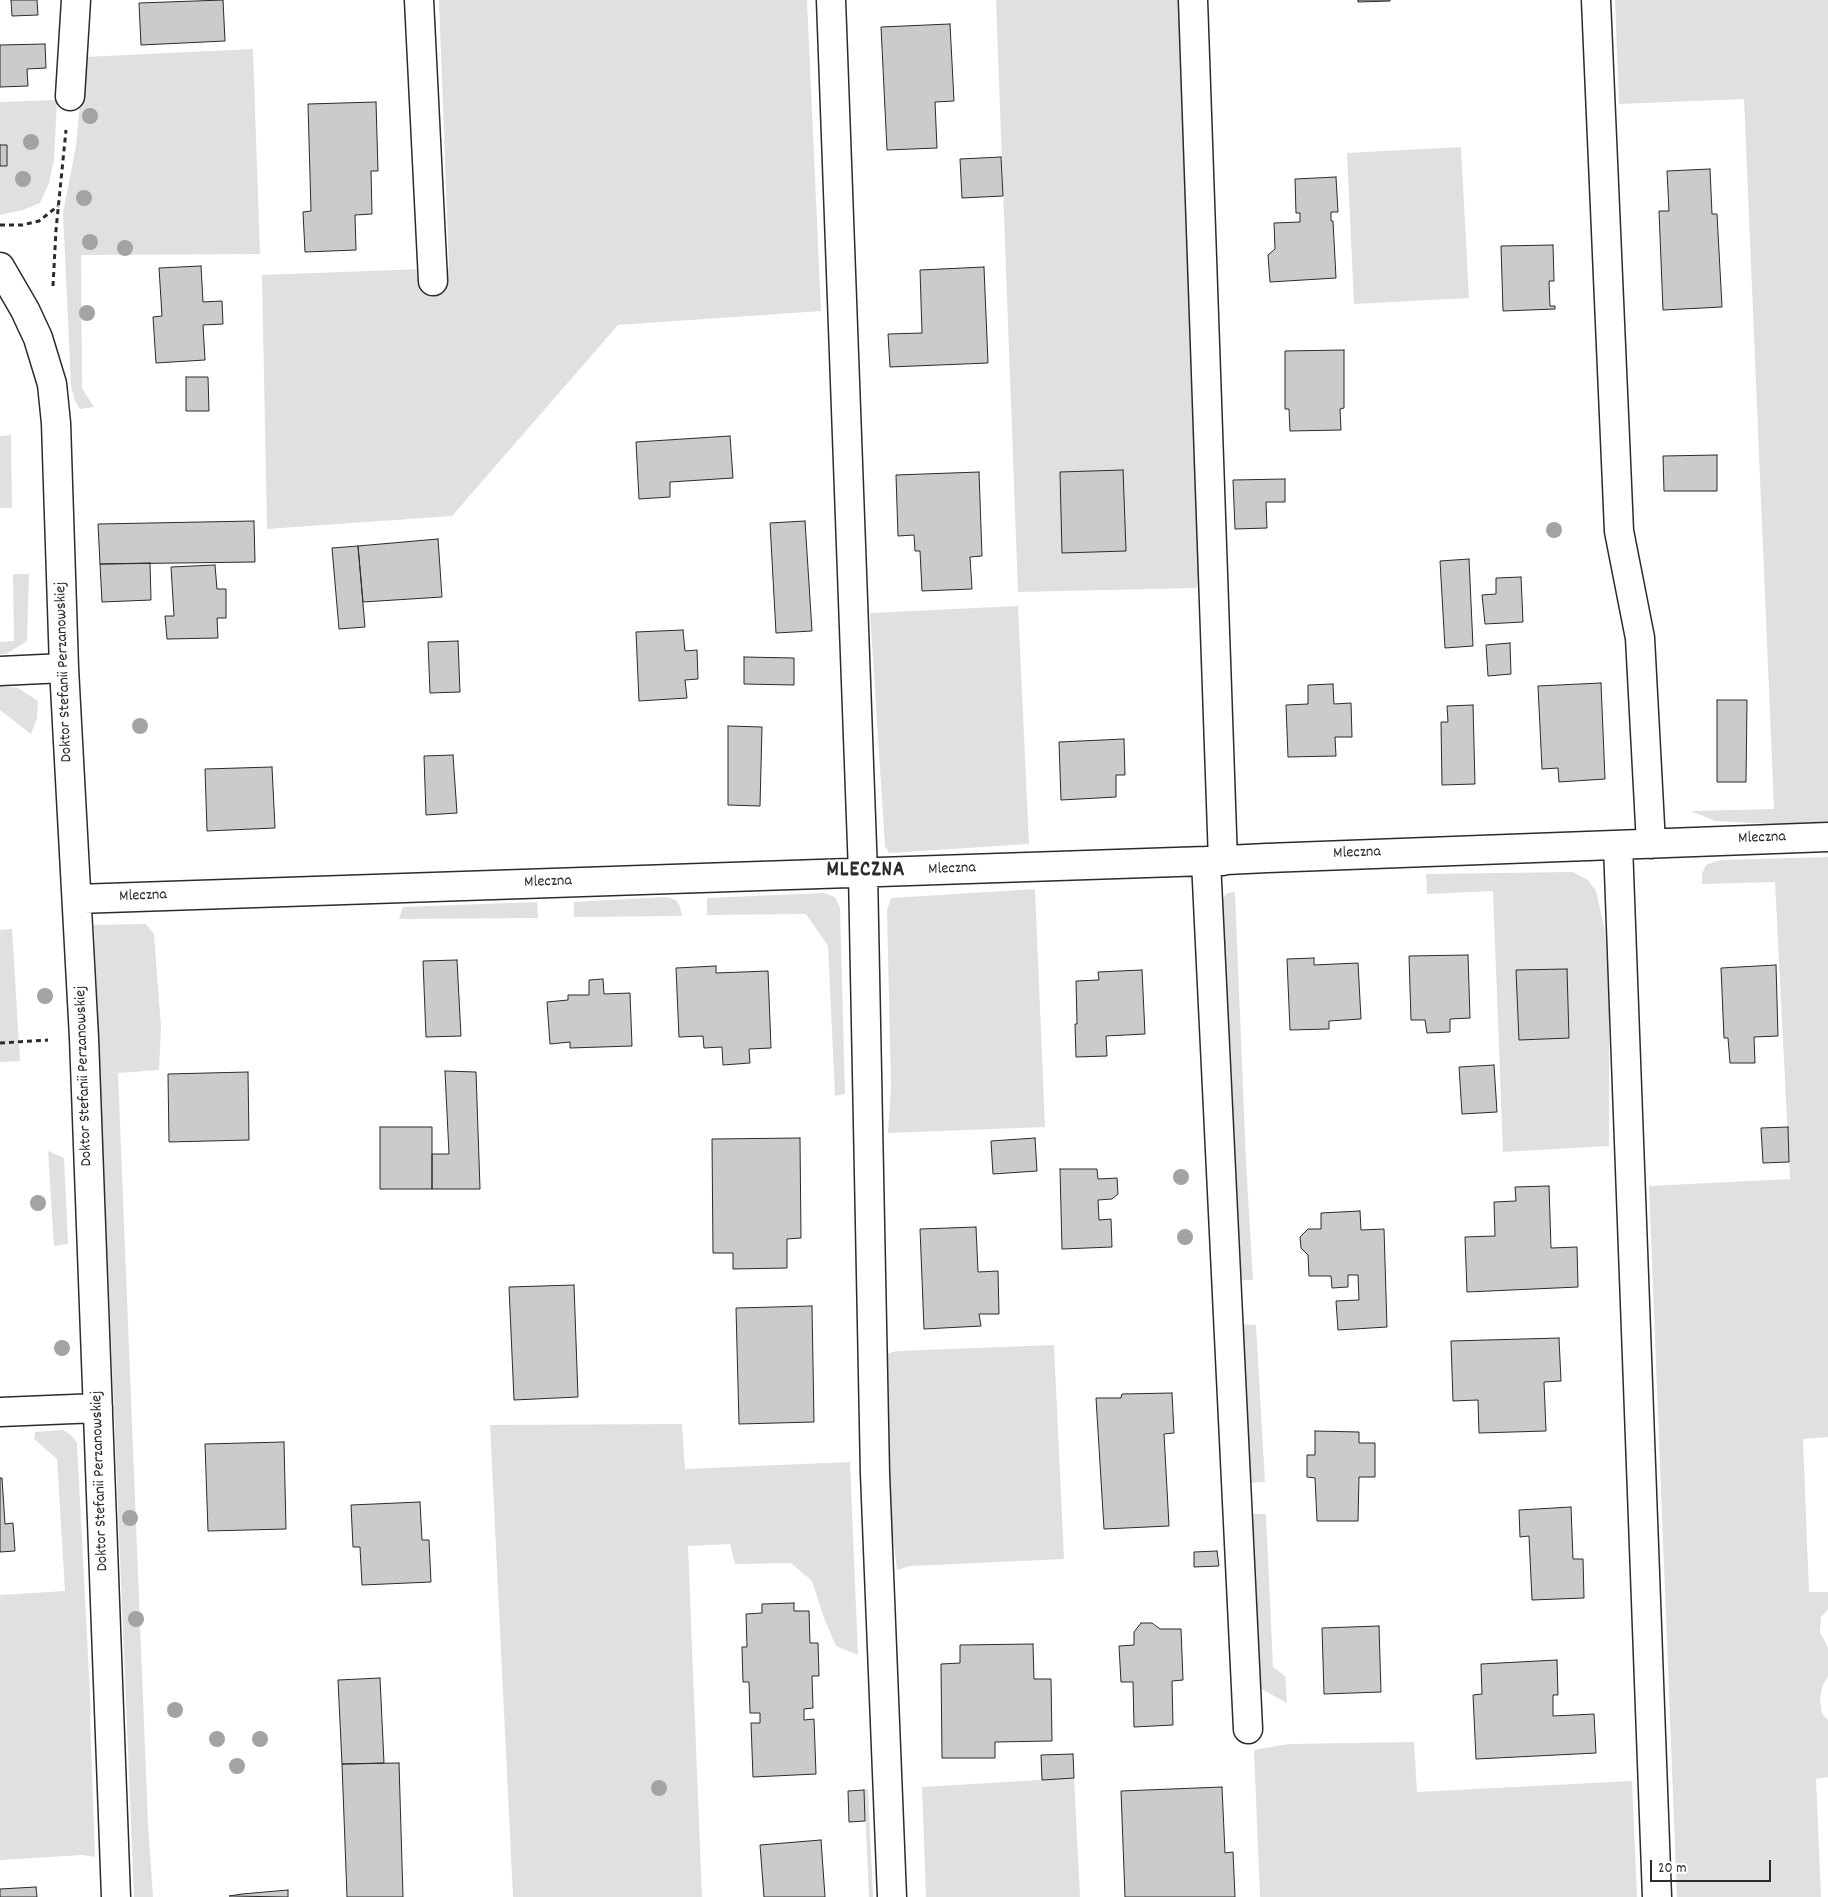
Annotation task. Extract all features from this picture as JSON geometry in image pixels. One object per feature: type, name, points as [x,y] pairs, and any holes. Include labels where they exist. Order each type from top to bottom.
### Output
[{"type":"street","points":[[70,96],[76,0]]},
{"type":"street","points":[[419,0],[433,281]]},
{"type":"street","points":[[830,0],[863,873],[875,1474],[892,1897]]},
{"type":"street","points":[[1193,0],[1214,861],[1248,1729]]},
{"type":"street","points":[[1596,0],[1619,531],[1640,638],[1650,844]]},
{"type":"street","name":"Doktor Stefanii Perzanowskiej","points":[[0,268],[25,310],[38,338],[52,384],[56,423],[64,668],[84,1038],[116,1897]]},
{"type":"street","points":[[0,671],[64,668]]},
{"type":"street","name":"Mleczna","points":[[77,899],[1214,861],[1828,837]]},
{"type":"street","points":[[1618,845],[1657,1897]]},
{"type":"street","points":[[0,1412],[98,1408]]},
{"type":"path","points":[[52,294],[58,205],[70,96]]},
{"type":"path","points":[[0,225],[22,225],[39,220],[58,205]]},
{"type":"path","points":[[0,1042],[84,1038]]},
{"type":"shaded area","points":[[439,0],[807,0],[821,311],[618,325],[452,516],[267,529],[262,275],[449,268]]},
{"type":"shaded area","points":[[996,0],[1179,0],[1200,562],[1197,588],[1018,592]]},
{"type":"shaded area","points":[[1615,0],[1828,0],[1828,822],[1774,824],[1715,821],[1691,811],[1774,809],[1744,99],[1619,104]]},
{"type":"shaded area","points":[[253,49],[260,254],[81,255],[82,388],[94,407],[80,409],[75,401],[71,386],[63,213],[76,146],[84,57]]},
{"type":"shaded area","points":[[57,100],[54,160],[49,183],[40,203],[23,210],[0,215],[0,102]]},
{"type":"shaded area","points":[[1461,147],[1469,298],[1354,304],[1347,153]]},
{"type":"shaded area","points":[[11,435],[12,508],[0,508],[0,436]]},
{"type":"shaded area","points":[[13,574],[29,574],[27,641],[6,654],[0,654],[0,642],[14,641]]},
{"type":"shaded area","points":[[1018,606],[1029,844],[889,853],[885,846],[870,613]]},
{"type":"shaded area","points":[[0,686],[18,688],[38,701],[37,718],[31,734],[0,710]]},
{"type":"shaded area","points":[[1828,857],[1828,1437],[1803,1439],[1809,1592],[1828,1592],[1828,1609],[1821,1617],[1820,1632],[1828,1648],[1828,1676],[1822,1687],[1820,1700],[1822,1714],[1828,1720],[1828,1777],[1816,1779],[1821,1897],[1677,1897],[1649,1186],[1790,1179],[1775,882],[1702,884],[1702,874],[1706,865],[1720,860]]},
{"type":"shaded area","points":[[1573,872],[1588,880],[1596,891],[1605,931],[1609,1006],[1609,1146],[1503,1152],[1493,891],[1427,894],[1426,874]]},
{"type":"shaded area","points":[[1035,889],[1045,1127],[888,1133],[891,1088],[887,910],[891,898]]},
{"type":"shaded area","points":[[1235,892],[1253,1280],[1238,1280],[1220,911],[1222,900],[1227,893]]},
{"type":"shaded area","points":[[824,893],[835,897],[840,908],[845,1094],[835,1096],[828,946],[806,914],[707,915],[707,898]]},
{"type":"shaded area","points":[[666,897],[676,900],[682,916],[574,917],[574,902]]},
{"type":"shaded area","points":[[537,902],[538,918],[399,919],[403,907]]},
{"type":"shaded area","points":[[146,924],[154,934],[161,1027],[159,1070],[118,1073],[148,1823],[153,1897],[134,1897],[94,925]]},
{"type":"shaded area","points":[[12,929],[20,1061],[0,1062],[0,930]]},
{"type":"shaded area","points":[[48,1151],[64,1158],[68,1244],[54,1246]]},
{"type":"shaded area","points":[[1237,1324],[1256,1325],[1265,1482],[1246,1483]]},
{"type":"shaded area","points":[[1054,1345],[1064,1559],[910,1566],[897,1570],[890,1510],[883,1355],[897,1351]]},
{"type":"shaded area","points":[[682,1424],[685,1469],[850,1462],[858,1655],[836,1646],[824,1618],[812,1581],[791,1563],[735,1564],[730,1544],[688,1546],[702,1897],[513,1897],[490,1425]]},
{"type":"shaded area","points":[[63,1430],[71,1435],[77,1443],[91,1714],[95,1857],[83,1855],[0,1860],[0,1595],[65,1591],[57,1459],[34,1439],[35,1432]]},
{"type":"shaded area","points":[[1250,1514],[1266,1514],[1273,1667],[1285,1676],[1287,1703],[1256,1686]]},
{"type":"shaded area","points":[[1414,1742],[1417,1792],[1632,1781],[1637,1897],[1260,1897],[1254,1750],[1289,1744]]},
{"type":"shaded area","points":[[1074,1778],[1080,1897],[926,1897],[922,1787]]},
{"type":"shaded area","points":[[868,1789],[873,1897],[869,1897],[864,1790]]},
{"type":"building","points":[[11,0],[37,0],[38,15],[12,16]]},
{"type":"building","points":[[223,0],[225,41],[141,45],[139,3]]},
{"type":"building","points":[[1358,0],[1390,0],[1390,1],[1358,2]]},
{"type":"building","points":[[950,24],[954,101],[935,102],[937,148],[887,150],[881,27]]},
{"type":"building","points":[[45,44],[46,68],[27,69],[28,86],[0,87],[0,45]]},
{"type":"building","points":[[376,102],[378,171],[371,171],[372,214],[355,215],[356,250],[305,252],[303,212],[311,211],[308,104]]},
{"type":"building","points":[[0,145],[7,145],[7,166],[0,166]]},
{"type":"building","points":[[1001,157],[1003,196],[962,198],[960,159]]},
{"type":"building","points":[[1710,169],[1712,214],[1717,214],[1722,307],[1663,310],[1659,211],[1669,211],[1667,171]]},
{"type":"building","points":[[1336,177],[1338,212],[1331,212],[1331,221],[1333,221],[1336,278],[1270,282],[1268,255],[1275,249],[1274,223],[1300,222],[1300,213],[1296,213],[1295,179]]},
{"type":"building","points":[[1553,245],[1554,281],[1549,281],[1550,306],[1555,306],[1555,309],[1503,311],[1501,246]]},
{"type":"building","points":[[201,266],[203,302],[222,301],[223,324],[203,325],[205,360],[156,363],[153,317],[162,316],[159,268]]},
{"type":"building","points":[[984,267],[988,363],[890,367],[888,334],[922,333],[920,270]]},
{"type":"building","points":[[1344,350],[1344,408],[1340,409],[1341,430],[1290,431],[1289,409],[1285,409],[1285,351]]},
{"type":"building","points":[[186,377],[208,377],[209,411],[186,411]]},
{"type":"building","points":[[730,436],[733,478],[670,482],[670,497],[639,499],[636,442]]},
{"type":"building","points":[[1717,455],[1717,491],[1664,491],[1663,456]]},
{"type":"building","points":[[1123,470],[1126,551],[1062,553],[1060,472]]},
{"type":"building","points":[[979,472],[982,556],[970,557],[972,589],[922,591],[920,551],[915,551],[914,535],[898,536],[896,475]]},
{"type":"building","points":[[1285,479],[1285,502],[1266,502],[1267,528],[1235,529],[1233,480]]},
{"type":"building","points":[[254,521],[255,562],[100,564],[98,524]]},
{"type":"building","points":[[805,521],[812,631],[776,633],[770,523]]},
{"type":"building","points":[[438,539],[442,597],[363,602],[358,546]]},
{"type":"building","points":[[358,546],[365,627],[339,629],[332,548]]},
{"type":"building","points":[[1469,559],[1473,646],[1445,648],[1440,561]]},
{"type":"building","points":[[150,563],[151,600],[102,602],[100,564]]},
{"type":"building","points":[[215,565],[217,589],[226,589],[226,618],[217,618],[218,638],[167,639],[165,616],[174,616],[171,567]]},
{"type":"building","points":[[1521,577],[1523,622],[1485,624],[1482,595],[1496,594],[1496,578]]},
{"type":"building","points":[[683,630],[685,651],[697,650],[698,679],[685,680],[687,698],[639,701],[636,632]]},
{"type":"building","points":[[458,641],[460,692],[430,693],[428,642]]},
{"type":"building","points":[[1510,643],[1511,674],[1488,676],[1486,645]]},
{"type":"building","points":[[744,657],[794,658],[794,685],[744,684]]},
{"type":"building","points":[[1601,683],[1605,779],[1559,782],[1558,768],[1542,769],[1538,686]]},
{"type":"building","points":[[1333,684],[1334,704],[1351,703],[1352,737],[1335,737],[1336,756],[1288,757],[1286,705],[1308,704],[1308,685]]},
{"type":"building","points":[[1717,700],[1747,700],[1746,782],[1717,782]]},
{"type":"building","points":[[1473,705],[1475,784],[1442,785],[1441,722],[1448,722],[1447,706]]},
{"type":"building","points":[[728,726],[762,727],[760,806],[728,805]]},
{"type":"building","points":[[1124,739],[1125,775],[1116,775],[1116,797],[1061,800],[1059,742]]},
{"type":"building","points":[[453,755],[457,813],[426,815],[424,756]]},
{"type":"building","points":[[272,767],[275,828],[207,831],[205,769]]},
{"type":"building","points":[[1468,955],[1470,1018],[1450,1019],[1450,1032],[1427,1033],[1425,1020],[1411,1020],[1409,956]]},
{"type":"building","points":[[1314,958],[1314,965],[1358,963],[1361,1019],[1329,1021],[1329,1029],[1290,1030],[1287,959]]},
{"type":"building","points":[[457,960],[461,1036],[426,1037],[423,961]]},
{"type":"building","points":[[1776,965],[1778,1036],[1754,1037],[1755,1063],[1730,1063],[1728,1038],[1724,1038],[1721,968]]},
{"type":"building","points":[[716,966],[716,973],[768,971],[771,1048],[749,1049],[750,1063],[723,1065],[722,1047],[704,1048],[703,1036],[679,1037],[676,968]]},
{"type":"building","points":[[1567,969],[1569,1038],[1519,1040],[1516,970]]},
{"type":"building","points":[[1142,970],[1145,1034],[1106,1036],[1107,1056],[1076,1057],[1076,981],[1099,980],[1098,972]]},
{"type":"building","points":[[603,979],[604,994],[630,993],[632,1046],[570,1048],[570,1042],[550,1044],[547,1002],[568,1000],[568,995],[589,995],[589,980]]},
{"type":"building","points":[[1494,1065],[1497,1112],[1462,1114],[1459,1067]]},
{"type":"building","points":[[445,1071],[476,1072],[480,1189],[432,1189],[432,1154],[449,1154]]},
{"type":"building","points":[[248,1072],[249,1140],[169,1142],[168,1074]]},
{"type":"building","points":[[380,1127],[432,1127],[432,1189],[380,1189]]},
{"type":"building","points":[[1788,1127],[1789,1162],[1763,1163],[1761,1128]]},
{"type":"building","points":[[800,1138],[801,1238],[787,1239],[787,1268],[733,1269],[733,1253],[713,1253],[712,1139]]},
{"type":"building","points":[[1035,1138],[1037,1171],[993,1174],[991,1141]]},
{"type":"building","points":[[1060,1169],[1097,1169],[1098,1179],[1117,1178],[1118,1194],[1112,1199],[1098,1200],[1099,1220],[1111,1219],[1112,1247],[1062,1249]]},
{"type":"building","points":[[1549,1186],[1551,1248],[1577,1247],[1578,1287],[1467,1292],[1465,1237],[1495,1236],[1494,1202],[1516,1201],[1515,1187]]},
{"type":"building","points":[[1360,1211],[1361,1230],[1384,1229],[1387,1327],[1338,1330],[1336,1301],[1359,1300],[1358,1275],[1348,1275],[1348,1287],[1332,1288],[1331,1276],[1309,1276],[1308,1255],[1301,1248],[1300,1237],[1308,1229],[1321,1229],[1321,1213]]},
{"type":"building","points":[[976,1227],[978,1272],[998,1271],[999,1314],[979,1314],[981,1326],[924,1329],[920,1229]]},
{"type":"building","points":[[574,1285],[578,1397],[514,1400],[509,1287]]},
{"type":"building","points":[[812,1306],[814,1422],[739,1424],[736,1308]]},
{"type":"building","points":[[1559,1338],[1561,1381],[1544,1382],[1546,1431],[1479,1433],[1478,1400],[1453,1401],[1451,1341]]},
{"type":"building","points":[[1172,1393],[1174,1433],[1164,1434],[1169,1526],[1104,1529],[1096,1398],[1121,1398],[1122,1394]]},
{"type":"building","points":[[1315,1431],[1359,1432],[1359,1443],[1375,1443],[1375,1477],[1359,1477],[1358,1521],[1317,1521],[1315,1478],[1307,1477],[1307,1455],[1315,1455]]},
{"type":"building","points":[[284,1442],[286,1529],[208,1531],[205,1444]]},
{"type":"building","points":[[0,1478],[2,1478],[5,1524],[13,1523],[15,1551],[0,1552]]},
{"type":"building","points":[[420,1502],[422,1540],[429,1540],[431,1582],[362,1585],[360,1547],[353,1547],[351,1505]]},
{"type":"building","points":[[1571,1507],[1573,1559],[1583,1559],[1584,1598],[1532,1600],[1529,1536],[1520,1537],[1519,1510]]},
{"type":"building","points":[[1217,1551],[1219,1566],[1194,1567],[1194,1552]]},
{"type":"building","points":[[794,1603],[794,1611],[809,1611],[810,1643],[818,1643],[819,1676],[812,1676],[813,1708],[804,1709],[804,1720],[814,1719],[816,1774],[753,1777],[751,1723],[760,1723],[760,1713],[750,1713],[749,1682],[743,1682],[742,1647],[747,1647],[746,1614],[762,1613],[762,1604]]},
{"type":"building","points":[[1141,1623],[1152,1623],[1160,1629],[1181,1629],[1183,1680],[1172,1681],[1173,1725],[1134,1727],[1133,1682],[1121,1682],[1119,1646],[1134,1645],[1134,1632]]},
{"type":"building","points":[[1379,1626],[1381,1692],[1324,1694],[1322,1628]]},
{"type":"building","points":[[1033,1644],[1034,1679],[1051,1679],[1052,1741],[995,1742],[995,1758],[942,1758],[941,1664],[960,1663],[960,1645]]},
{"type":"building","points":[[1557,1660],[1558,1695],[1553,1695],[1553,1716],[1594,1714],[1596,1753],[1476,1759],[1473,1695],[1482,1694],[1481,1664]]},
{"type":"building","points":[[380,1678],[384,1763],[342,1764],[338,1680]]},
{"type":"building","points":[[1073,1754],[1074,1778],[1042,1780],[1041,1755]]},
{"type":"building","points":[[399,1763],[403,1897],[347,1897],[342,1764]]},
{"type":"building","points":[[1222,1787],[1225,1853],[1233,1852],[1235,1897],[1125,1897],[1121,1791]]},
{"type":"building","points":[[864,1790],[865,1821],[849,1822],[848,1791]]},
{"type":"building","points":[[821,1840],[825,1897],[764,1897],[760,1845]]},
{"type":"building","points":[[36,1887],[37,1897],[0,1897],[0,1889]]},
{"type":"building","points":[[288,1890],[288,1897],[229,1896],[242,1894]]},
{"type":"district","name":"MLECZNA","points":[[866,872]]}]
